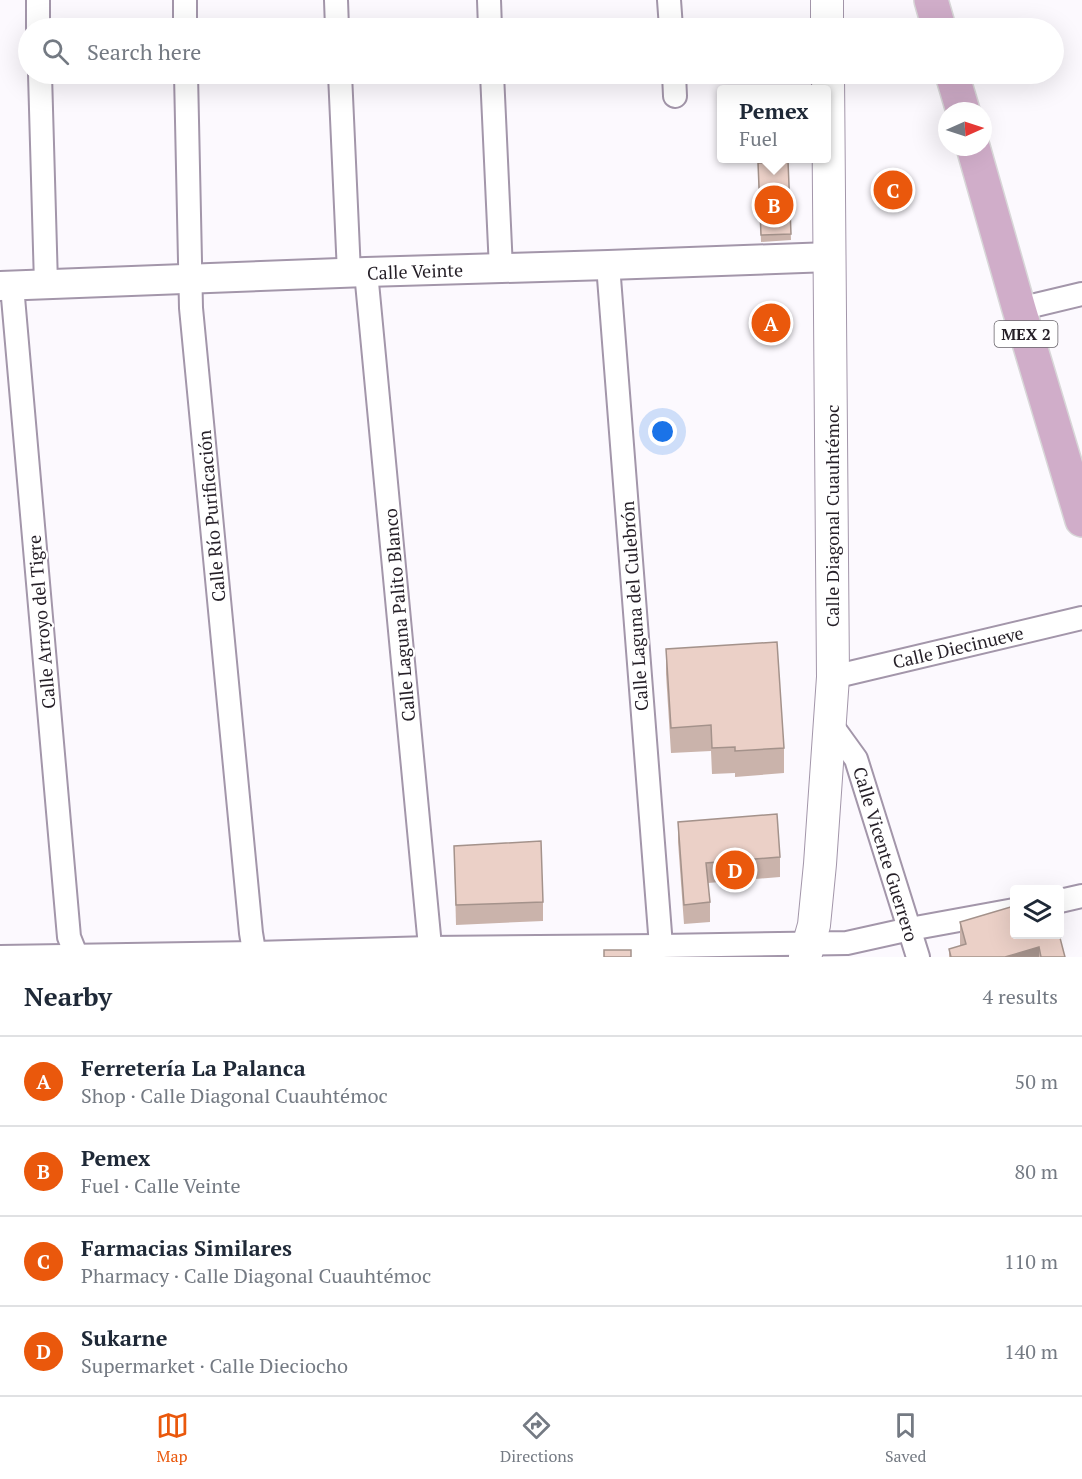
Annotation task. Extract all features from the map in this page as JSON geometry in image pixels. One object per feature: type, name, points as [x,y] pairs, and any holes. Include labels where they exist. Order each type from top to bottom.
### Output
[{"type":"main road","points":[[827,0],[827,18]]},
{"type":"main road","points":[[931,0],[936,18]]},
{"type":"main road","points":[[955,84],[960,102]]},
{"type":"main road","name":"MEX 2","points":[[976,156],[1082,520]]},
{"type":"main road","name":"Calle Diagonal Cuauhtémoc","points":[[807,951],[814,925],[821,855],[833,677],[829,163]]},
{"type":"street","points":[[38,0],[38,18]]},
{"type":"street","points":[[184,0],[185,18]]},
{"type":"street","points":[[336,0],[337,18]]},
{"type":"street","points":[[489,0],[490,18]]},
{"type":"street","points":[[669,0],[670,18]]},
{"type":"street","points":[[40,84],[46,284]]},
{"type":"street","name":"Calle Río Purificación","points":[[186,84],[192,320],[251,933],[255,955]]},
{"type":"street","name":"Calle Laguna Palito Blanco","points":[[341,84],[358,273],[431,952]]},
{"type":"street","points":[[492,84],[501,268]]},
{"type":"street","name":"Calle Veinte","points":[[6,286],[830,256]]},
{"type":"street","name":"Calle Laguna del Culebrón","points":[[608,265],[661,946]]},
{"type":"street","name":"Calle Arroyo del Tigre","points":[[6,286],[69,937],[77,956]]},
{"type":"street","points":[[1019,309],[1082,294]]},
{"type":"street","name":"Calle Diecinueve","points":[[833,677],[1082,618]]},
{"type":"street","name":"Calle Vicente Guerrero","points":[[830,723],[856,759],[918,957]]},
{"type":"street","points":[[1064,900],[1082,896]]},
{"type":"street","points":[[0,957],[255,955],[661,946],[807,951],[1010,911]]},
{"type":"building","points":[[758,163],[788,163],[791,234],[761,235]]},
{"type":"building","points":[[777,642],[784,748],[735,751],[735,747],[712,748],[711,725],[671,728],[666,649]]},
{"type":"building","points":[[777,814],[780,857],[706,863],[710,902],[684,905],[678,822]]},
{"type":"building","points":[[541,841],[543,902],[456,905],[454,846]]},
{"type":"building","points":[[1010,907],[1010,939],[1060,939],[1065,957],[1041,957],[1039,947],[1005,957],[951,957],[949,949],[966,944],[960,922]]},
{"type":"building","points":[[604,950],[631,950],[631,957],[604,957]]},
{"type":"place","name":"Farmacias Similares","points":[[893,190]]},
{"type":"place","name":"Pemex","points":[[774,205]]},
{"type":"place","name":"Ferretería La Palanca","points":[[771,323]]},
{"type":"place","name":"Sukarne","points":[[735,870]]}]
